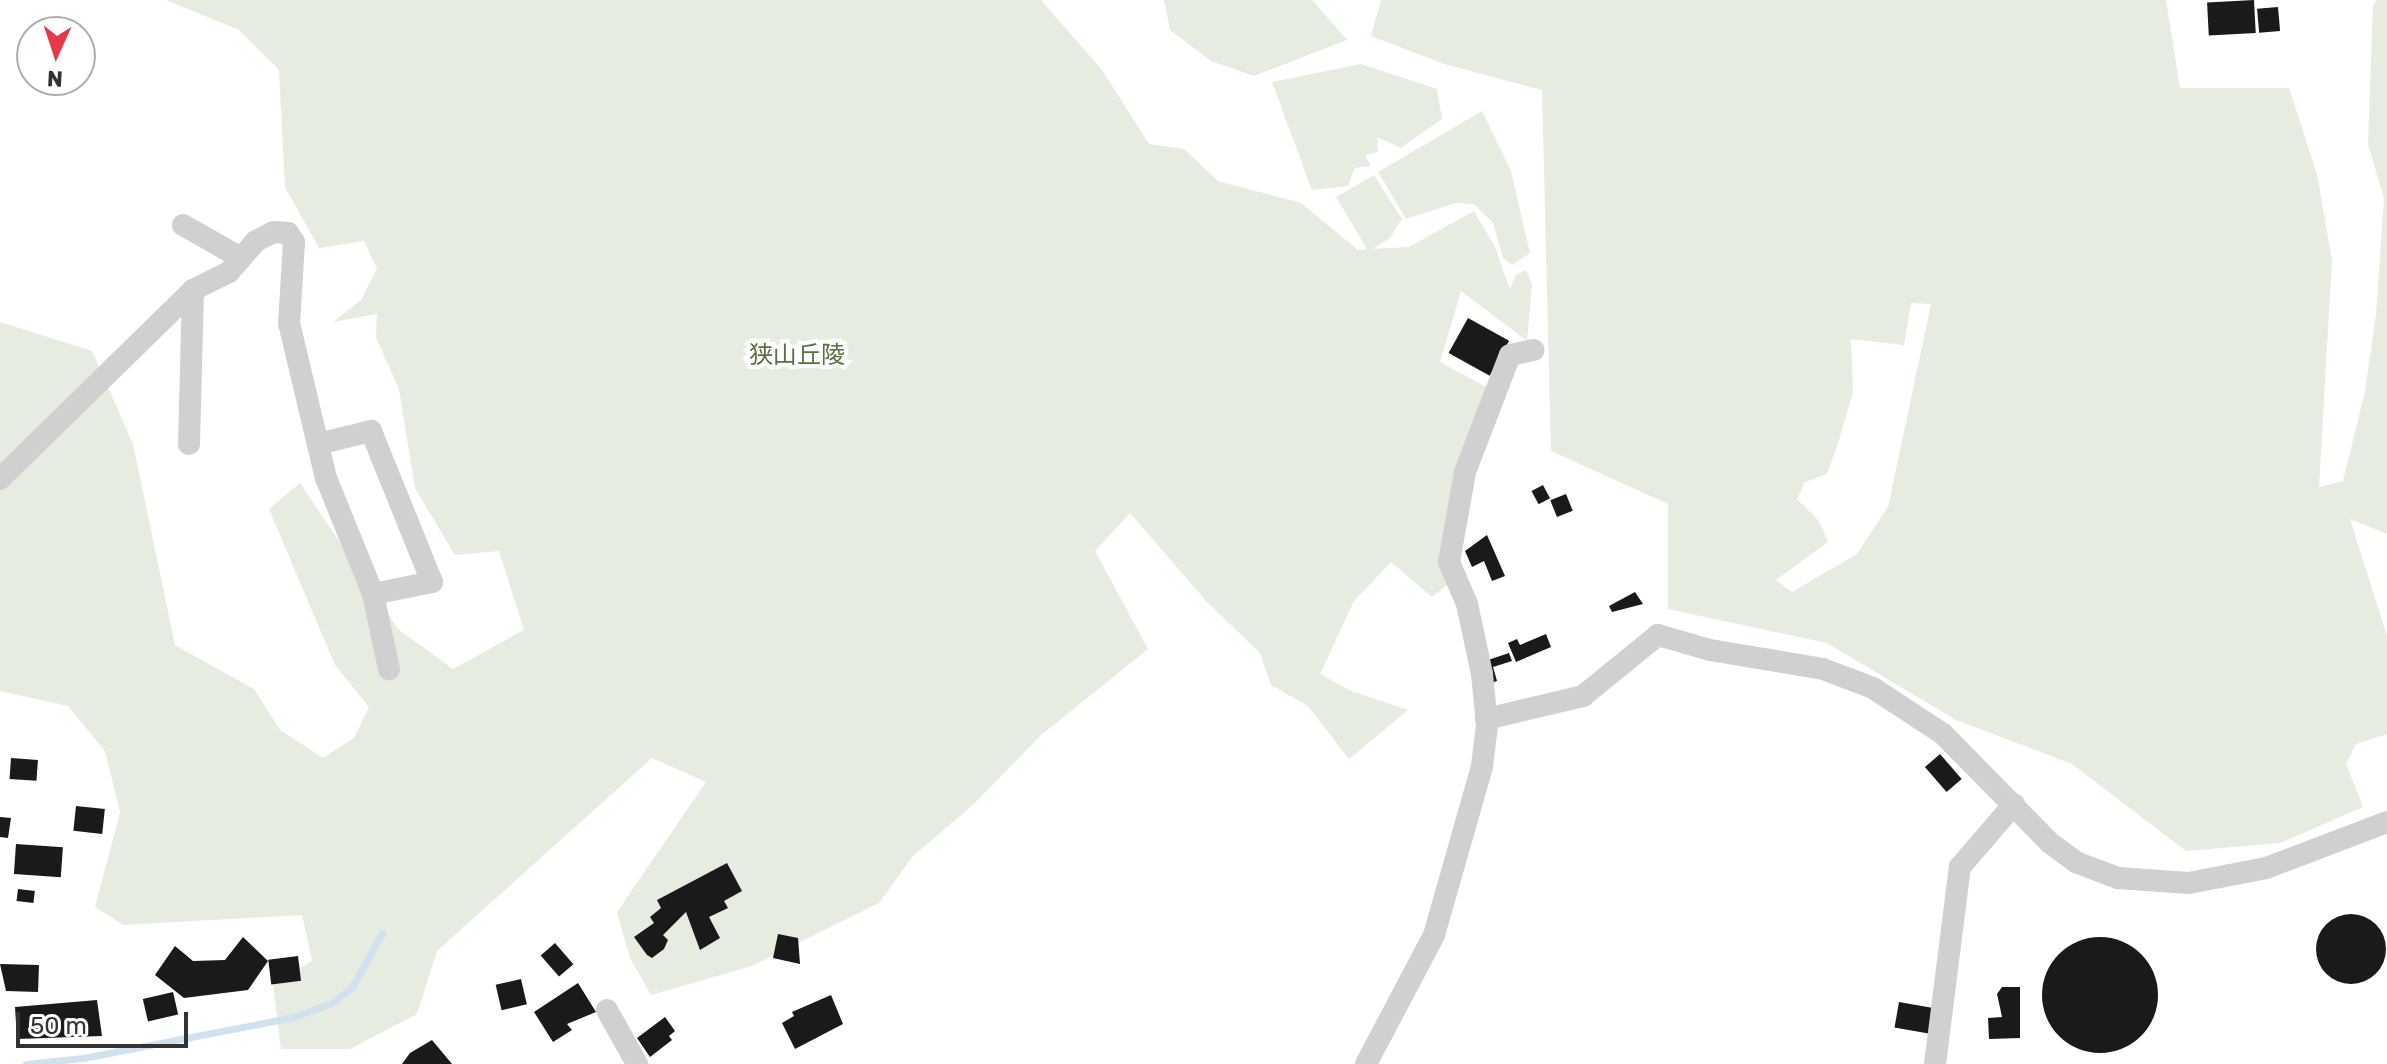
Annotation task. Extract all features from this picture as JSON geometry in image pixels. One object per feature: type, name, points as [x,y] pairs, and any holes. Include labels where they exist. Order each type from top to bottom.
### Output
[{"type":"street","points":[[183,225],[241,258]]},
{"type":"street","points":[[0,479],[193,290],[229,272],[241,258],[274,232],[288,233],[294,242],[289,323],[326,478],[373,594],[389,669]]},
{"type":"street","points":[[189,444],[193,290]]},
{"type":"street","points":[[1366,1064],[1434,935],[1482,766],[1486,719],[1467,604],[1449,562],[1465,472],[1510,355],[1533,350]]},
{"type":"street","points":[[318,444],[371,431],[432,582],[373,594]]},
{"type":"street","points":[[1486,719],[1583,696],[1658,635],[1710,650],[1823,669],[1873,688],[1943,734],[2039,833],[2078,863],[2118,878],[2163,885],[2266,868],[2387,822]]},
{"type":"street","points":[[1935,1064],[1960,867],[2014,804]]},
{"type":"street","points":[[607,1010],[637,1064]]},
{"type":"green space","name":"狭山丘陵","points":[[166,0],[1041,0],[1102,70],[1149,144],[1184,149],[1218,181],[1301,203],[1358,250],[1367,249],[1336,197],[1374,175],[1402,219],[1390,238],[1373,249],[1409,247],[1474,211],[1495,247],[1510,289],[1516,275],[1526,270],[1532,285],[1527,341],[1461,291],[1440,362],[1490,389],[1451,582],[1432,597],[1391,562],[1354,601],[1320,674],[1351,691],[1408,710],[1349,759],[1308,706],[1271,685],[1260,653],[1207,602],[1130,513],[1095,551],[1148,649],[1041,735],[974,804],[912,857],[879,903],[752,966],[651,995],[630,958],[617,912],[706,782],[652,758],[437,951],[417,1014],[350,1049],[281,1049],[273,984],[312,961],[302,915],[123,925],[95,907],[120,812],[105,751],[68,706],[0,691],[0,322],[92,351],[133,444],[175,645],[254,689],[280,730],[323,758],[354,738],[369,707],[335,665],[269,509],[300,483],[398,629],[453,669],[524,630],[499,551],[455,555],[415,488],[399,390],[376,337],[377,314],[333,322],[361,300],[377,269],[364,241],[319,248],[285,187],[279,70],[239,30]]},
{"type":"green space","points":[[1164,0],[1312,0],[1347,40],[1254,76],[1211,61],[1170,30]]},
{"type":"green space","points":[[1381,0],[2166,0],[2180,88],[2289,88],[2317,174],[2332,260],[2319,487],[2343,481],[2365,391],[2376,314],[2384,199],[2368,144],[2373,6],[2376,0],[2387,0],[2387,534],[2350,519],[2387,636],[2387,734],[2356,744],[2346,764],[2363,807],[2280,843],[2186,851],[2072,764],[1956,720],[1827,643],[1668,609],[1668,504],[1551,451],[1542,90],[1444,64],[1371,36]],"holes":[[[1911,303],[1931,304],[1888,507],[1857,554],[1792,592],[1776,580],[1828,542],[1819,521],[1797,499],[1805,482],[1827,474],[1839,440],[1853,392],[1851,339],[1904,345]]]},
{"type":"green space","points":[[1361,64],[1437,89],[1442,119],[1401,148],[1377,137],[1378,152],[1365,155],[1371,166],[1355,168],[1348,186],[1312,190],[1272,82]]},
{"type":"green space","points":[[1482,111],[1511,171],[1530,253],[1512,265],[1503,258],[1493,223],[1474,204],[1456,203],[1406,219],[1378,172]]},
{"type":"building","points":[[2254,0],[2256,33],[2209,35],[2207,2]]},
{"type":"building","points":[[2278,7],[2280,31],[2259,33],[2257,9]]},
{"type":"building","points":[[1468,318],[1509,341],[1490,376],[1449,353]]},
{"type":"building","points":[[1543,485],[1550,498],[1539,504],[1532,491]]},
{"type":"building","points":[[1566,494],[1573,511],[1557,517],[1550,500]]},
{"type":"building","points":[[1487,535],[1505,576],[1492,581],[1484,561],[1472,567],[1465,551]]},
{"type":"building","points":[[1635,592],[1643,604],[1612,612],[1609,606]]},
{"type":"building","points":[[1546,634],[1551,647],[1516,662],[1508,643],[1517,639],[1520,645]]},
{"type":"building","points":[[1509,653],[1512,661],[1493,667],[1497,681],[1491,683],[1485,661]]},
{"type":"building","points":[[1940,754],[1962,779],[1947,792],[1925,767]]},
{"type":"building","points":[[11,758],[38,760],[36,781],[10,779]]},
{"type":"building","points":[[76,806],[105,809],[102,834],[73,831]]},
{"type":"building","points":[[0,817],[11,818],[8,838],[0,837]]},
{"type":"building","points":[[16,844],[63,847],[61,877],[14,874]]},
{"type":"building","points":[[727,863],[742,891],[724,901],[728,908],[709,917],[720,938],[700,950],[686,912],[663,935],[668,940],[664,949],[652,958],[647,955],[634,937],[654,923],[650,917],[661,908],[657,900]]},
{"type":"building","points":[[18,889],[35,891],[33,903],[17,901]]},
{"type":"building","points":[[2351,914],[2370,920],[2380,930],[2386,949],[2380,968],[2370,978],[2351,984],[2332,978],[2322,968],[2316,949],[2322,930],[2332,920]]},
{"type":"building","points":[[778,934],[798,938],[800,964],[773,958]]},
{"type":"building","points":[[243,937],[268,961],[248,990],[184,998],[155,975],[175,946],[193,961],[225,960]]},
{"type":"building","points":[[2100,937],[2122,941],[2141,954],[2154,973],[2158,995],[2154,1017],[2141,1036],[2122,1049],[2100,1053],[2078,1049],[2059,1036],[2046,1017],[2042,995],[2046,973],[2059,954],[2078,941]]},
{"type":"building","points":[[555,943],[573,964],[559,977],[541,955]]},
{"type":"building","points":[[298,956],[301,981],[271,984],[268,960]]},
{"type":"building","points":[[0,964],[39,965],[38,992],[6,991]]},
{"type":"building","points":[[521,979],[527,1004],[502,1010],[496,985]]},
{"type":"building","points":[[578,983],[596,1012],[567,1024],[572,1030],[553,1042],[534,1012]]},
{"type":"building","points":[[2002,987],[2020,987],[2020,1038],[1989,1039],[1988,1018],[2002,1017],[1997,994]]},
{"type":"building","points":[[173,992],[178,1014],[148,1021],[143,999]]},
{"type":"building","points":[[831,995],[843,1024],[795,1049],[782,1023],[794,1016],[792,1012]]},
{"type":"building","points":[[97,1000],[102,1036],[17,1039],[15,1007]]},
{"type":"building","points":[[1899,1002],[1934,1008],[1930,1034],[1894,1028]]},
{"type":"building","points":[[665,1017],[675,1031],[669,1036],[672,1040],[650,1057],[637,1038]]},
{"type":"building","points":[[432,1040],[452,1064],[402,1064],[410,1053]]},
{"type":"waterway","points":[[26,1064],[83,1058],[293,1017],[332,1003],[352,987],[382,933]]}]
